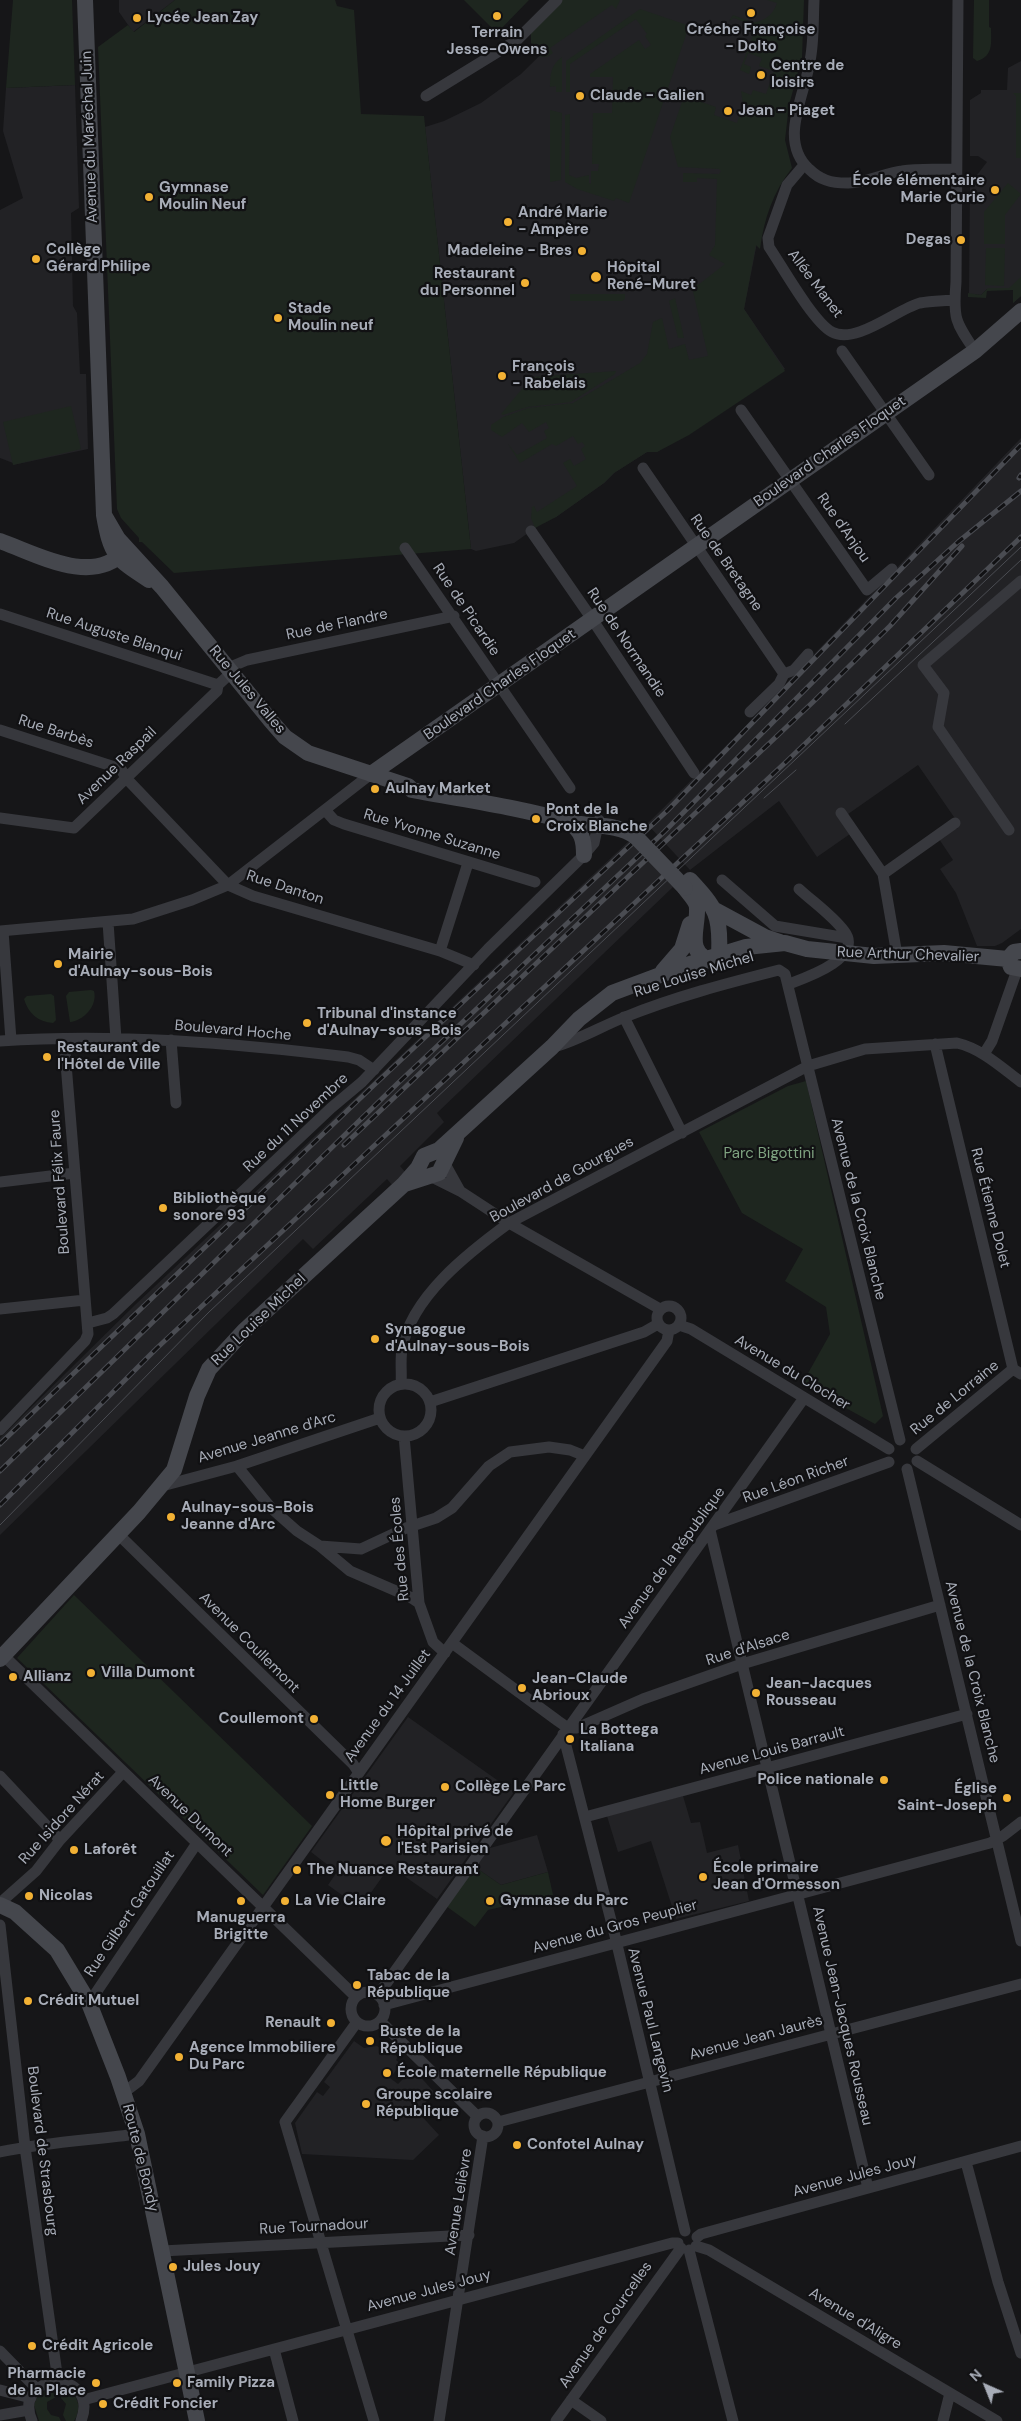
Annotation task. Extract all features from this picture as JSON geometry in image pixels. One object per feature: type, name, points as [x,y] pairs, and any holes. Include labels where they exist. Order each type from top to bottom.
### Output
[{"type":"street","name":"Avenue du Maréchal Juin","points":[[85,0],[104,515],[123,553]]},
{"type":"street","points":[[426,96],[517,40],[557,0]]},
{"type":"street","points":[[814,0],[810,61],[795,124],[795,145],[798,158],[818,178],[830,182],[849,184],[904,170],[956,169]]},
{"type":"street","points":[[958,0],[954,300],[956,321],[971,353]]},
{"type":"street","name":"Allée Manet","points":[[804,165],[787,185],[770,230],[769,247],[812,310],[827,328],[833,332],[846,335],[867,329],[920,303],[954,300]]},
{"type":"street","name":"Boulevard Charles Floquet","points":[[2,931],[108,922],[139,917],[192,900],[228,884],[371,774],[971,353],[1021,311]]},
{"type":"street","points":[[842,351],[928,475]]},
{"type":"street","name":"Rue d'Anjou","points":[[741,410],[867,590],[892,569]]},
{"type":"street","name":"Rue de Bretagne","points":[[643,468],[784,674]]},
{"type":"street","name":"Rue de Normandie","points":[[531,531],[694,773]]},
{"type":"street","points":[[0,541],[71,567],[104,566],[123,553]]},
{"type":"street","name":"Rue de Picardie","points":[[405,548],[454,616],[498,684],[570,788]]},
{"type":"street","name":"Rue Jules Valles","points":[[123,553],[162,587],[271,721],[296,746],[327,760],[404,784],[599,822]]},
{"type":"street","points":[[1009,830],[938,727],[944,693],[923,665],[1021,581]]},
{"type":"street","name":"Rue Auguste Blanqui","points":[[0,614],[218,685]]},
{"type":"street","name":"Rue de Flandre","points":[[230,670],[247,660],[454,616]]},
{"type":"street","points":[[750,712],[779,684],[784,674],[794,670],[808,654]]},
{"type":"street","name":"Avenue Raspail","points":[[0,818],[74,828],[216,690],[230,670]]},
{"type":"street","name":"Rue Barbès","points":[[0,730],[121,769],[126,778]]},
{"type":"street","points":[[402,753],[399,762],[404,784]]},
{"type":"street","name":"Rue Danton","points":[[126,778],[228,884],[253,896],[440,951],[474,965]]},
{"type":"street","name":"Rue Jules Valles","points":[[404,784],[412,790],[569,822],[628,824],[690,889]]},
{"type":"street","name":"Rue Yvonne Suzanne","points":[[325,810],[334,820],[468,863],[535,882]]},
{"type":"street","points":[[841,813],[884,874],[897,955]]},
{"type":"street","points":[[569,822],[580,830],[584,840],[584,855]]},
{"type":"street","name":"Rue du 11 Novembre","points":[[88,1323],[114,1314],[374,1070],[474,965],[584,855],[594,843],[599,822]]},
{"type":"street","points":[[884,874],[955,823]]},
{"type":"street","points":[[440,951],[468,863]]},
{"type":"street","points":[[722,880],[775,926],[846,946]]},
{"type":"street","points":[[690,889],[715,910],[765,937],[785,943]]},
{"type":"street","points":[[690,889],[697,907],[694,930],[695,945],[712,962]]},
{"type":"street","points":[[659,974],[672,963],[682,949],[690,889]]},
{"type":"street","points":[[798,889],[845,932],[846,946]]},
{"type":"street","points":[[712,962],[720,930],[715,910]]},
{"type":"street","points":[[108,922],[116,1039]]},
{"type":"street","points":[[2,931],[6,1041]]},
{"type":"street","name":"Rue Louise Michel","points":[[554,1045],[616,1000],[746,947],[785,943],[807,950]]},
{"type":"street","points":[[788,984],[817,974],[846,946]]},
{"type":"street","name":"Rue Arthur Chevalier","points":[[807,950],[846,946],[874,956],[944,953],[1018,958]]},
{"type":"street","name":"Rue Louise Michel","points":[[2,1657],[118,1534],[162,1486],[174,1470],[180,1457],[197,1396],[209,1369],[244,1331],[402,1185],[425,1174],[441,1172],[443,1157],[462,1128],[580,1019],[612,993],[659,974],[712,962],[766,953],[807,950]]},
{"type":"street","points":[[984,1054],[992,1041],[1018,958]]},
{"type":"street","name":"Rue Louise Michel","points":[[554,1045],[575,1041],[624,1017],[779,970],[785,974],[788,984]]},
{"type":"street","name":"Avenue de la Croix Blanche","points":[[788,984],[900,1440]]},
{"type":"street","points":[[624,1017],[682,1133]]},
{"type":"street","name":"Boulevard Félix Faure","points":[[64,1039],[88,1323]]},
{"type":"street","name":"Boulevard Hoche","points":[[6,1041],[116,1039],[171,1040],[232,1046],[251,1045],[348,1057],[359,1060],[374,1070]]},
{"type":"street","points":[[171,1040],[176,1103]]},
{"type":"street","name":"Boulevard de Gourgues","points":[[401,1384],[401,1350],[410,1323],[422,1302],[487,1239],[509,1223],[808,1066],[865,1049],[957,1043],[984,1054],[1021,1082]]},
{"type":"street","name":"Rue Étienne Dolet","points":[[935,1044],[1017,1372]]},
{"type":"street","name":"Rue Louise Michel","points":[[425,1174],[424,1156],[443,1157]]},
{"type":"street","points":[[443,1157],[460,1191]]},
{"type":"street","points":[[0,1182],[75,1173]]},
{"type":"street","points":[[425,1174],[460,1191],[509,1223],[660,1309]]},
{"type":"street","points":[[0,1309],[85,1300]]},
{"type":"street","points":[[668,1306],[679,1310],[681,1318],[674,1328],[662,1328],[658,1324],[657,1316],[660,1309],[668,1306]]},
{"type":"street","points":[[0,1430],[85,1341],[88,1334],[88,1323]]},
{"type":"street","points":[[430,1402],[644,1332],[658,1324]]},
{"type":"street","name":"Avenue du Clocher","points":[[674,1328],[691,1329],[889,1449]]},
{"type":"street","name":"Avenue du 14 Juillet","points":[[124,2093],[139,2081],[667,1341],[674,1328]]},
{"type":"street","name":"Rue de Lorraine","points":[[916,1449],[1017,1372]]},
{"type":"street","points":[[401,1384],[416,1386],[422,1390],[430,1402],[432,1410],[426,1426],[420,1432],[404,1436],[389,1431],[380,1418],[381,1400],[393,1387],[401,1384]]},
{"type":"street","name":"Avenue de la République","points":[[381,2000],[486,1843],[804,1398]]},
{"type":"street","name":"Avenue Jeanne d'Arc","points":[[162,1486],[237,1466],[380,1418]]},
{"type":"street","name":"Rue des Écoles","points":[[404,1436],[419,1603],[434,1642],[445,1653]]},
{"type":"street","points":[[900,1440],[910,1442],[916,1449],[916,1461],[907,1470],[897,1469],[889,1462],[889,1449],[900,1440]]},
{"type":"street","points":[[320,1546],[361,1549],[413,1525],[436,1518],[452,1508],[488,1466],[510,1452],[550,1447],[570,1450],[585,1456]]},
{"type":"street","points":[[916,1461],[1021,1525]]},
{"type":"street","name":"Rue Léon Richer","points":[[712,1527],[889,1462]]},
{"type":"street","points":[[237,1466],[271,1508],[350,1571],[410,1597],[419,1603]]},
{"type":"street","name":"Avenue de la Croix Blanche","points":[[907,1470],[1021,1941]]},
{"type":"street","name":"Avenue Jean-Jacques Rousseau","points":[[712,1527],[742,1664],[868,2188]]},
{"type":"street","name":"Avenue Coullemont","points":[[118,1534],[353,1764],[359,1773]]},
{"type":"street","name":"Rue d'Alsace","points":[[566,1731],[643,1699],[742,1664],[940,1605]]},
{"type":"street","points":[[452,1643],[566,1731]]},
{"type":"street","name":"Avenue Dumont","points":[[2,1657],[264,1906],[356,1997]]},
{"type":"street","name":"Avenue Louis Barrault","points":[[584,1816],[967,1714]]},
{"type":"street","name":"Avenue Paul Langevin","points":[[566,1731],[584,1816],[685,2231]]},
{"type":"street","name":"Rue Isidore Nérat","points":[[0,1904],[36,1871],[60,1840],[124,1772]]},
{"type":"street","points":[[0,1776],[60,1840]]},
{"type":"street","name":"Avenue du Gros Peuplier","points":[[381,2000],[616,1943],[996,1840],[1021,1822]]},
{"type":"street","name":"Rue Gilbert Gatouillat","points":[[89,2003],[197,1843]]},
{"type":"street","name":"Route de Bondy","points":[[0,1904],[15,1912],[57,1950],[89,2003],[124,2093],[137,2134],[197,2421]]},
{"type":"street","name":"Boulevard de Strasbourg","points":[[0,1924],[6,2023],[58,2381]]},
{"type":"street","name":"Avenue Jean Jaurès","points":[[498,2122],[1021,1984]]},
{"type":"street","points":[[369,1992],[381,2000],[384,2014],[380,2021],[366,2026],[357,2022],[351,2012],[351,2007],[356,1997],[369,1992]]},
{"type":"street","points":[[380,2021],[477,2116]]},
{"type":"street","points":[[357,2022],[285,2122],[374,2421]]},
{"type":"street","points":[[489,2113],[498,2122],[495,2133],[483,2136],[475,2130],[474,2123],[477,2116],[489,2113]]},
{"type":"street","points":[[0,2152],[25,2147],[137,2134]]},
{"type":"street","name":"Avenue Lelièvre","points":[[440,2420],[460,2298],[483,2136]]},
{"type":"street","name":"Avenue Jules Jouy","points":[[83,2400],[347,2328],[672,2243],[688,2245],[868,2188],[1021,2146]]},
{"type":"street","points":[[966,2162],[998,2282],[1021,2354]]},
{"type":"street","name":"Avenue de Courcelles","points":[[556,2421],[688,2245],[679,2237],[685,2231]]},
{"type":"street","name":"Rue Tournadour","points":[[162,2251],[469,2235]]},
{"type":"street","points":[[688,2245],[733,2421]]},
{"type":"street","name":"Avenue d'Aligre","points":[[688,2245],[709,2250],[998,2421]]},
{"type":"street","points":[[274,2349],[293,2421]]},
{"type":"street","points":[[0,2351],[34,2393],[31,2418],[0,2415]]},
{"type":"street","points":[[0,2390],[34,2393],[50,2381],[58,2381],[73,2386],[83,2400],[84,2407],[81,2421]]},
{"type":"street","points":[[943,2421],[950,2393]]},
{"type":"street","points":[[571,2400],[601,2421]]},
{"type":"shaded area","name":"Lycée Jean Zay","points":[[119,0],[175,0],[133,32],[119,12]]},
{"type":"shaded area","name":"Hôpital René-Muret","points":[[596,0],[794,0],[794,54],[744,309],[785,369],[657,452],[647,452],[614,473],[604,483],[556,517],[545,521],[514,543],[476,551],[471,549],[425,127],[444,121],[481,103],[521,74]]},
{"type":"shaded area","name":"École élémentaire Marie Curie","points":[[1021,61],[1021,296],[1013,303],[1013,290],[987,289],[981,295],[969,294],[970,184],[987,162],[978,156],[970,156],[970,100],[981,93],[981,90],[1007,90],[1008,68]]},
{"type":"shaded area","name":"Collège Gérard Philipe","points":[[75,85],[79,208],[71,213],[73,306],[77,313],[80,374],[86,374],[88,449],[13,465],[13,463],[0,458],[0,210],[23,198],[3,131],[6,88]]},
{"type":"shaded area","points":[[1021,438],[1021,929],[995,946],[977,946],[956,893],[940,869],[953,860],[939,839],[953,829],[957,829],[960,821],[954,817],[918,765],[841,819],[850,834],[817,857],[779,801],[690,870],[647,824],[733,739]]},
{"type":"shaded area","points":[[630,840],[673,887],[437,1113],[444,1122],[400,1166],[406,1173],[393,1186],[387,1179],[313,1249],[303,1239],[0,1535],[0,1438],[136,1304]]},
{"type":"shaded area","points":[[408,1717],[514,1792],[437,1899],[390,1866],[360,1908],[328,1885],[337,1872],[311,1852]]},
{"type":"shaded area","name":"École primaire Jean d'Ormesson","points":[[683,1796],[691,1823],[700,1822],[707,1853],[738,1845],[749,1901],[676,1919],[651,1841],[618,1852],[607,1816]]},
{"type":"shaded area","points":[[537,1835],[548,1872],[501,1885],[475,1867],[490,1848]]},
{"type":"shaded area","name":"Groupe scolaire République","points":[[354,2041],[364,2048],[377,2046],[386,2052],[388,2050],[398,2057],[396,2060],[401,2064],[390,2078],[398,2084],[410,2072],[415,2071],[435,2093],[417,2111],[439,2135],[413,2160],[302,2154],[295,2123],[317,2092],[323,2096],[330,2087],[324,2082]]},
{"type":"green space","points":[[13,0],[72,0],[75,85],[6,88]]},
{"type":"green space","name":"Stade Moulin neuf","points":[[175,0],[335,0],[337,6],[354,10],[361,114],[424,116],[471,549],[174,573],[142,542],[139,542],[139,538],[121,518],[117,509],[98,47],[128,25],[134,32]]},
{"type":"green space","name":"Terrain Jesse-Owens","points":[[464,0],[529,0],[497,33]]},
{"type":"green space","points":[[561,0],[620,0],[616,9],[612,5],[550,48],[553,53],[547,57],[540,57],[531,43],[531,32]]},
{"type":"green space","points":[[767,0],[804,0],[802,58],[789,105],[785,140],[792,168],[785,177],[770,206],[760,249],[756,245],[744,309],[785,371],[689,435],[657,452],[647,452],[614,473],[604,483],[556,517],[535,528],[531,518],[532,507],[534,506],[537,512],[577,486],[563,463],[570,459],[574,466],[586,459],[581,449],[585,446],[582,442],[578,444],[573,436],[556,446],[552,444],[520,463],[508,444],[517,455],[547,438],[544,431],[549,428],[546,422],[529,432],[522,423],[502,437],[491,430],[491,425],[503,417],[528,408],[573,403],[640,363],[647,354],[653,322],[662,318],[669,349],[685,344],[689,360],[708,356],[692,287],[694,283],[698,285],[725,264],[709,255],[715,245],[717,179],[697,178],[697,182],[683,182],[683,173],[719,174],[721,171],[719,169],[678,167],[670,137],[684,96],[716,107],[714,115],[737,123],[743,104],[741,91],[751,95],[753,90],[766,94],[774,71],[759,66],[762,58],[748,53],[744,64],[751,67],[749,74],[740,70],[753,35],[751,29],[747,28],[747,23],[734,18],[729,21],[733,15],[749,21],[749,23],[763,20],[770,15],[777,3]]},
{"type":"green space","points":[[974,0],[989,0],[989,27],[991,28],[989,52],[977,61],[973,58]]},
{"type":"green space","points":[[640,9],[687,25],[688,29],[629,203],[616,198],[614,201],[577,189],[565,182],[565,115],[570,114],[569,175],[576,178],[589,175],[589,183],[591,184],[591,171],[598,171],[599,164],[592,164],[593,113],[612,113],[613,77],[590,77],[590,74],[639,40],[645,49],[651,45],[645,36],[647,34],[636,19],[570,64],[570,92],[566,92],[566,61]]},
{"type":"green space","points":[[562,57],[562,92],[556,92],[556,86],[550,87],[551,74],[555,63]]},
{"type":"green space","points":[[1013,93],[1021,93],[1021,158],[1016,158],[1016,96]]},
{"type":"green space","points":[[550,110],[562,113],[561,180],[550,182]]},
{"type":"green space","points":[[1008,183],[1021,194],[1005,215],[1005,244],[984,244],[984,212]]},
{"type":"green space","points":[[986,248],[1005,248],[1004,286],[985,285]]},
{"type":"green space","points":[[1021,277],[1021,296],[1013,303],[1013,290],[987,291],[986,298],[968,297],[968,293],[981,295],[988,288],[1009,288]]},
{"type":"green space","points":[[570,294],[625,294],[625,299],[622,301],[570,301]]},
{"type":"green space","points":[[675,298],[684,338],[678,338],[669,301]]},
{"type":"green space","points":[[616,371],[615,374],[571,402],[528,407],[501,414],[532,377]]},
{"type":"green space","points":[[71,406],[81,449],[13,465],[3,422]]},
{"type":"green space","points":[[94,991],[95,997],[92,1007],[80,1019],[70,1022],[66,996],[69,992]]},
{"type":"green space","points":[[51,994],[54,996],[56,1020],[53,1023],[43,1021],[34,1016],[28,1009],[24,999],[27,996]]},
{"type":"green space","name":"Parc Bigottini","points":[[806,1081],[883,1416],[875,1424],[802,1384],[830,1334],[826,1307],[785,1281],[803,1249],[742,1213],[699,1132],[788,1086]]},
{"type":"green space","points":[[74,1595],[312,1826],[263,1895],[17,1658]]},
{"type":"green space","name":"Gymnase du Parc","points":[[475,1867],[501,1885],[548,1872],[553,1895],[488,1910],[475,1927],[446,1906]]},
{"type":"green space","points":[[56,2384],[56,2397],[47,2402],[47,2409],[51,2415],[59,2417],[61,2421],[39,2421],[34,2405],[38,2395]]},
{"type":"green space","points":[[60,2384],[66,2387],[77,2400],[78,2410],[74,2421],[66,2421],[63,2415],[66,2404],[61,2398]]},
{"type":"tram line","points":[[0,1525],[209,1312],[1021,547]]},
{"type":"tram line","points":[[845,724],[1021,560]]},
{"type":"tram line","points":[[764,798],[796,770]]},
{"type":"railway","points":[[0,1444],[373,1086],[668,810],[1021,445]]},
{"type":"railway","points":[[0,1471],[397,1084],[664,832],[896,598],[958,542],[1021,491]]},
{"type":"railway","points":[[0,1505],[157,1348],[787,761],[1021,537]]},
{"type":"railway","points":[[344,1145],[813,702],[890,626],[962,546]]},
{"type":"place","name":"Créche Françoise - Dolto","points":[[751,13]]},
{"type":"place","name":"Terrain Jesse-Owens","points":[[497,16]]},
{"type":"place","name":"Lycée Jean Zay","points":[[137,18]]},
{"type":"place","name":"Centre de loisirs","points":[[761,75]]},
{"type":"place","name":"Claude - Galien","points":[[580,96]]},
{"type":"place","name":"Jean - Piaget","points":[[728,111]]},
{"type":"place","name":"École élémentaire Marie Curie","points":[[995,190]]},
{"type":"place","name":"Gymnase Moulin Neuf","points":[[149,197]]},
{"type":"place","name":"André Marie - Ampère","points":[[508,222]]},
{"type":"place","name":"Degas","points":[[961,240]]},
{"type":"place","name":"Madeleine - Bres","points":[[582,251]]},
{"type":"place","name":"Collège Gérard Philipe","points":[[36,259]]},
{"type":"place","name":"Hôpital René-Muret","points":[[596,277]]},
{"type":"place","name":"Restaurant du Personnel","points":[[525,283]]},
{"type":"place","name":"Stade Moulin neuf","points":[[278,318]]},
{"type":"place","name":"François - Rabelais","points":[[502,376]]},
{"type":"place","name":"Aulnay Market","points":[[375,789]]},
{"type":"place","name":"Pont de la Croix Blanche","points":[[536,819]]},
{"type":"place","name":"Mairie d'Aulnay-sous-Bois","points":[[58,964]]},
{"type":"place","name":"Tribunal d'instance d'Aulnay-sous-Bois","points":[[307,1023]]},
{"type":"place","name":"Restaurant de l'Hôtel de Ville","points":[[47,1057]]},
{"type":"place","name":"Bibliothèque sonore 93","points":[[163,1208]]},
{"type":"place","name":"Synagogue d'Aulnay-sous-Bois","points":[[375,1339]]},
{"type":"place","name":"Aulnay-sous-Bois Jeanne d'Arc","points":[[171,1517]]},
{"type":"place","name":"Villa Dumont","points":[[91,1673]]},
{"type":"place","name":"Allianz","points":[[13,1677]]},
{"type":"place","name":"Jean-Claude Abrioux","points":[[522,1688]]},
{"type":"place","name":"Jean-Jacques Rousseau","points":[[756,1693]]},
{"type":"place","name":"Coullemont","points":[[314,1719]]},
{"type":"place","name":"La Bottega Italiana","points":[[570,1739]]},
{"type":"place","name":"Police nationale","points":[[884,1780]]},
{"type":"place","name":"Collège Le Parc","points":[[445,1787]]},
{"type":"place","name":"Little Home Burger","points":[[330,1795]]},
{"type":"place","name":"Église Saint-Joseph","points":[[1007,1798]]},
{"type":"place","name":"Hôpital privé de l'Est Parisien","points":[[386,1841]]},
{"type":"place","name":"Laforêt","points":[[74,1850]]},
{"type":"place","name":"The Nuance Restaurant","points":[[297,1870]]},
{"type":"place","name":"École primaire Jean d'Ormesson","points":[[703,1877]]},
{"type":"place","name":"Nicolas","points":[[29,1896]]},
{"type":"place","name":"Manuguerra Brigitte","points":[[241,1901]]},
{"type":"place","name":"La Vie Claire","points":[[285,1901]]},
{"type":"place","name":"Gymnase du Parc","points":[[490,1901]]},
{"type":"place","name":"Tabac de la République","points":[[357,1985]]},
{"type":"place","name":"Crédit Mutuel","points":[[28,2001]]},
{"type":"place","name":"Renault","points":[[331,2023]]},
{"type":"place","name":"Buste de la République","points":[[370,2041]]},
{"type":"place","name":"Agence Immobiliere Du Parc","points":[[179,2057]]},
{"type":"place","name":"École maternelle République","points":[[387,2073]]},
{"type":"place","name":"Groupe scolaire République","points":[[366,2104]]},
{"type":"place","name":"Confotel Aulnay","points":[[517,2145]]},
{"type":"place","name":"Jules Jouy","points":[[173,2267]]},
{"type":"place","name":"Crédit Agricole","points":[[32,2346]]},
{"type":"place","name":"Pharmacie de la Place","points":[[96,2383]]},
{"type":"place","name":"Family Pizza","points":[[177,2383]]},
{"type":"place","name":"Crédit Foncier","points":[[103,2404]]}]
